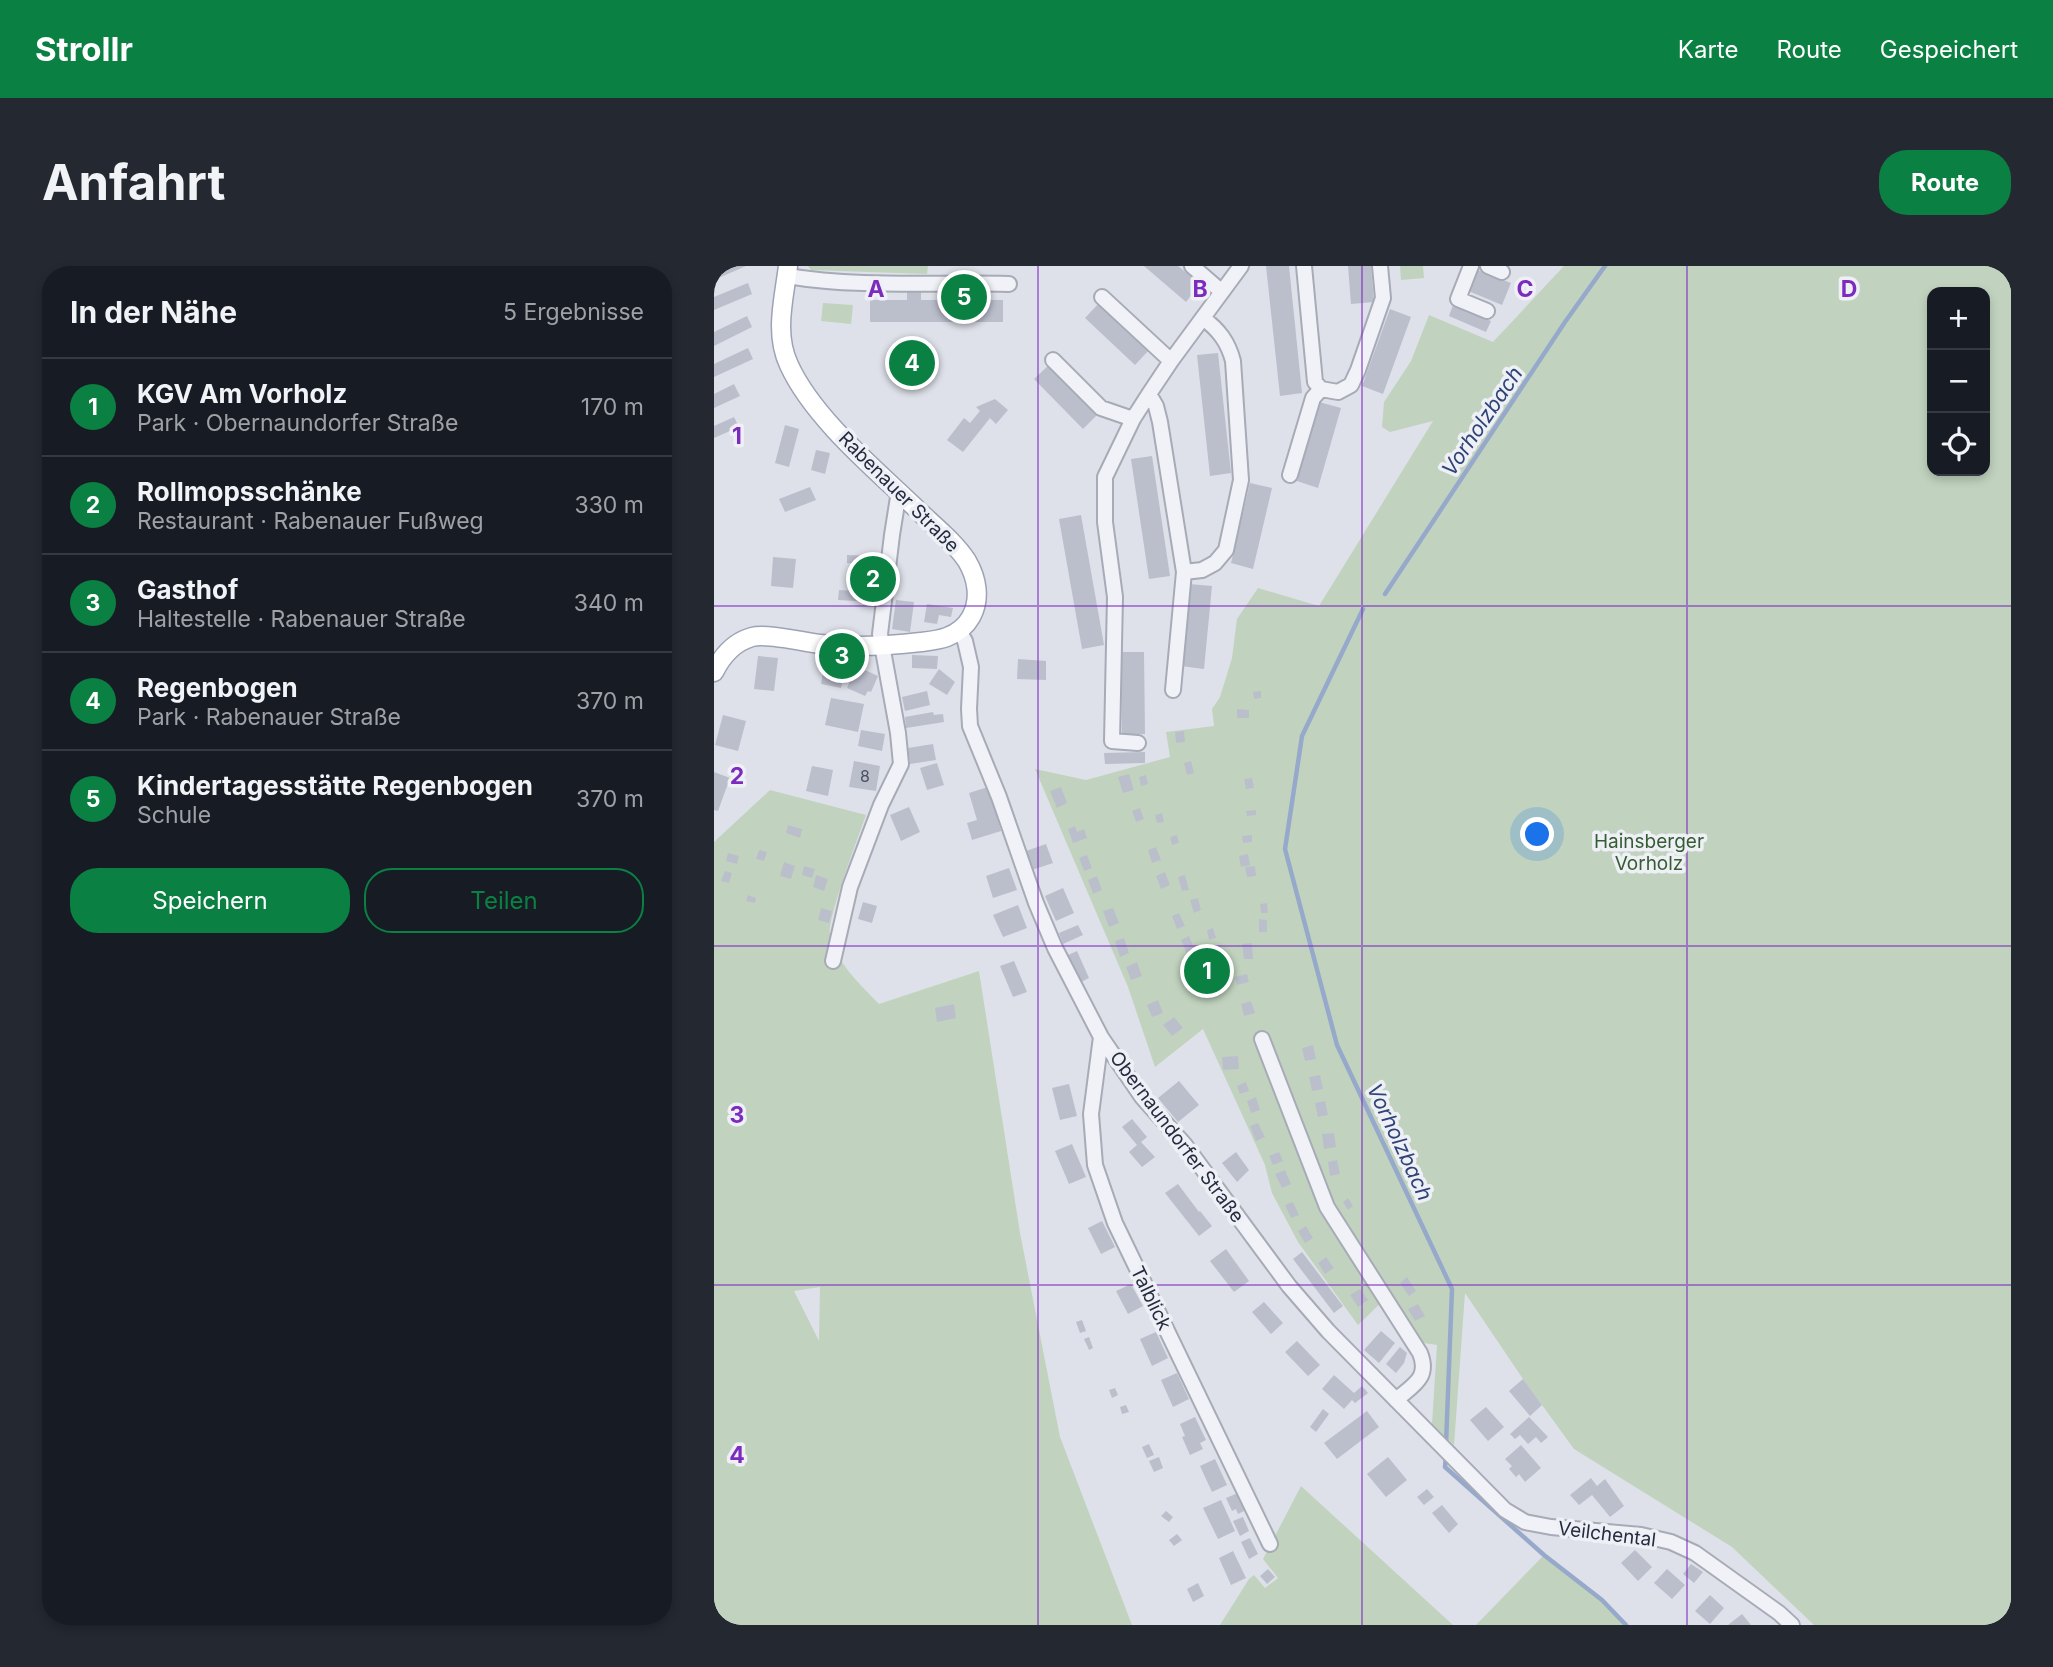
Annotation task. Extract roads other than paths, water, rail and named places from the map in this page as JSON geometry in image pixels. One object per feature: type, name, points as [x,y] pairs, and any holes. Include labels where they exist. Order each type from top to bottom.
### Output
[{"type":"main road","name":"Rabenauer Straße","points":[[788,271],[780,326],[788,364],[805,394],[832,426],[899,491],[923,507],[966,560],[977,587],[976,604],[971,617],[959,631]]},
{"type":"main road","points":[[714,672],[719,661],[739,642],[755,636],[847,646],[881,646],[944,638],[959,631]]},
{"type":"street","points":[[1192,266],[1222,292]]},
{"type":"street","points":[[1138,743],[1112,741],[1115,597],[1105,522],[1105,477],[1133,419],[1149,394],[1241,266]]},
{"type":"street","points":[[1304,266],[1315,382],[1321,389],[1338,392],[1351,385],[1383,298],[1380,266]]},
{"type":"street","points":[[1471,266],[1458,299],[1488,311]]},
{"type":"street","points":[[788,271],[810,279],[1009,284]]},
{"type":"street","points":[[1102,297],[1171,361]]},
{"type":"street","points":[[1184,572],[1202,570],[1214,563],[1226,550],[1241,480],[1233,361],[1229,346],[1217,328],[1203,318]]},
{"type":"street","points":[[1053,360],[1101,408],[1133,419]]},
{"type":"street","points":[[1290,475],[1313,398],[1321,389]]},
{"type":"street","points":[[1149,394],[1156,406],[1160,422],[1184,572],[1173,690]]},
{"type":"street","points":[[833,961],[850,887],[881,805],[901,764],[880,634],[899,491]]},
{"type":"street","name":"Obernaundorfer Straße","points":[[959,631],[965,641],[971,667],[971,726],[1036,903],[1055,948],[1101,1037],[1142,1097],[1185,1145],[1290,1286],[1328,1331],[1460,1465]]},
{"type":"street","name":"Talblick","points":[[1101,1037],[1091,1114],[1095,1166],[1115,1223],[1270,1544]]},
{"type":"street","points":[[1262,1040],[1327,1207],[1420,1353],[1424,1371],[1419,1380],[1396,1400]]},
{"type":"street","name":"Veilchental","points":[[1460,1465],[1505,1510],[1525,1522],[1640,1535],[1671,1542],[1695,1553],[1792,1625]]},
{"type":"waterway","name":"Vorholzbach","points":[[1385,594],[1605,266]]},
{"type":"waterway","name":"Vorholzbach","points":[[1363,609],[1302,736],[1285,849],[1337,1045],[1452,1289],[1446,1444]]},
{"type":"waterway","name":"Vorholzbach","points":[[1446,1456],[1445,1467],[1544,1555],[1602,1600],[1626,1625]]},
{"type":"place","name":"Kindertagesstätte Regenbogen","points":[[964,297]]},
{"type":"place","name":"Regenbogen","points":[[912,363]]},
{"type":"place","name":"Rollmopsschänke","points":[[873,579]]},
{"type":"place","name":"Gasthof","points":[[842,656]]},
{"type":"place","name":"KGV Am Vorholz","points":[[1207,971]]},
{"type":"park label","name":"Hainsberger Vorholz","points":[[1649,852]]}]
